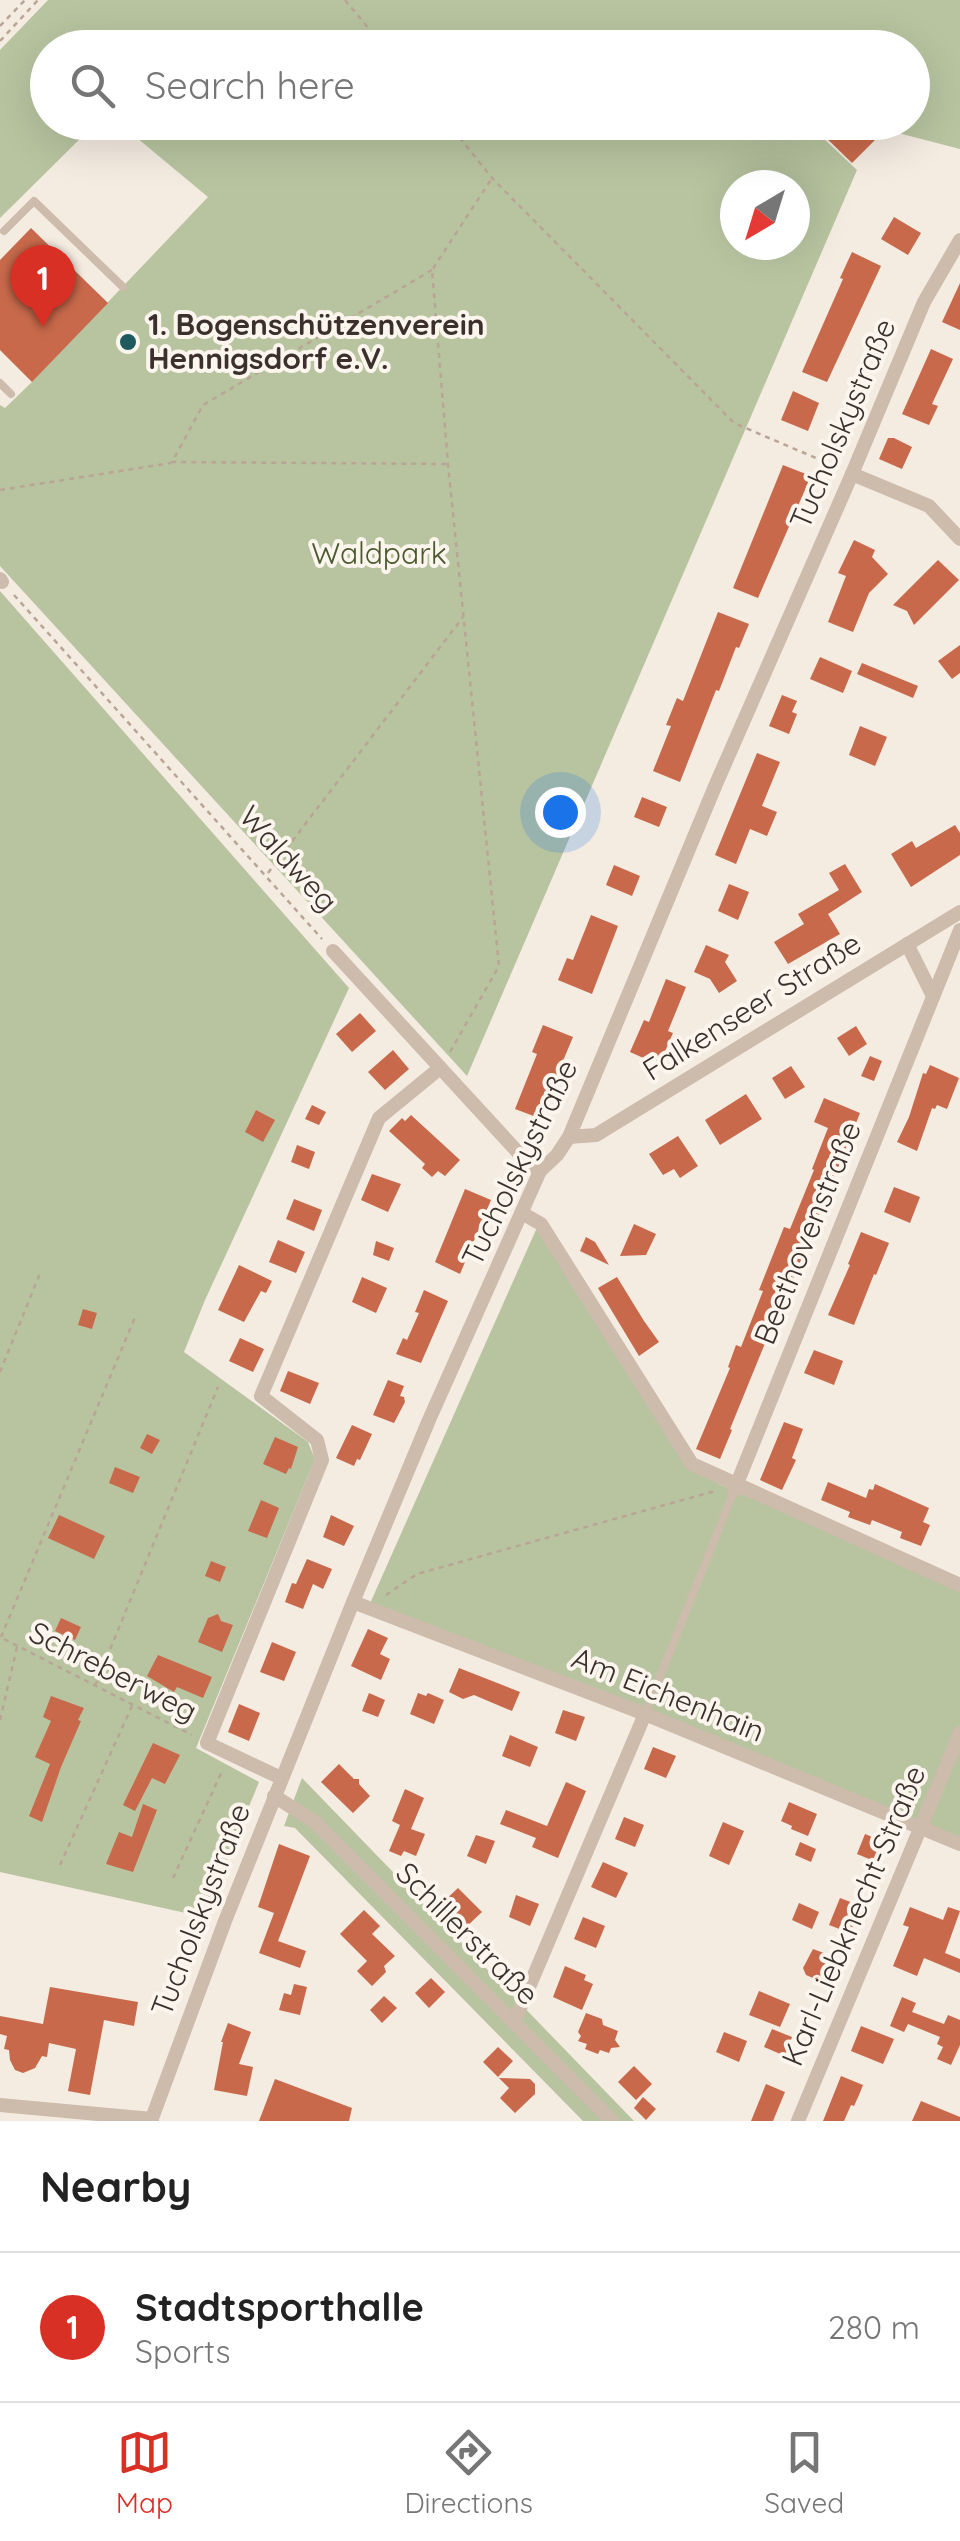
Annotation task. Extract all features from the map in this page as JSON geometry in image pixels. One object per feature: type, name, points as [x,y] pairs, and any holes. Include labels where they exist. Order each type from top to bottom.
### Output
[{"type":"street","name":"Tucholskystraße","points":[[152,2120],[281,1778],[360,1605],[430,1420],[540,1171],[569,1138],[716,784],[924,302],[960,240]]},
{"type":"street","points":[[852,474],[929,506],[960,539]]},
{"type":"street","name":"Falkenseer Straße","points":[[569,1138],[596,1135],[960,912]]},
{"type":"street","name":"Beethovenstraße","points":[[735,1488],[960,930]]},
{"type":"street","points":[[906,944],[933,996]]},
{"type":"street","name":"Waldweg","points":[[333,951],[525,1160],[540,1171]]},
{"type":"street","points":[[281,1778],[207,1743],[322,1460],[317,1440],[261,1396],[379,1118],[440,1068]]},
{"type":"street","points":[[522,1213],[541,1224],[692,1464],[735,1488],[960,1584]]},
{"type":"street","name":"Am Eichenhain","points":[[360,1605],[644,1714],[960,1844]]},
{"type":"street","points":[[515,2020],[644,1714]]},
{"type":"street","name":"Karl-Liebknecht-Straße","points":[[798,2121],[960,1733]]},
{"type":"street","name":"Schillerstraße","points":[[274,1796],[315,1822],[612,2121]]},
{"type":"street","points":[[0,2106],[152,2120]]},
{"type":"lane","points":[[1,231],[34,202],[123,287]]},
{"type":"lane","points":[[0,384],[11,394]]},
{"type":"lane","points":[[644,1714],[735,1488]]},
{"type":"path","points":[[0,26],[24,0]]},
{"type":"path","points":[[0,41],[38,0]]},
{"type":"path","points":[[346,0],[370,30]]},
{"type":"path","points":[[461,140],[492,178],[734,423],[852,474]]},
{"type":"path","points":[[172,462],[203,405],[432,270],[492,178]]},
{"type":"path","points":[[432,270],[499,966],[440,1068]]},
{"type":"path","points":[[0,490],[172,462],[448,464]]},
{"type":"path","name":"Waldweg","points":[[1,580],[333,951]]},
{"type":"path","points":[[266,876],[464,616]]},
{"type":"path","points":[[0,1372],[41,1271]]},
{"type":"path","points":[[1,1637],[136,1315]]},
{"type":"path","points":[[95,1686],[218,1387]]},
{"type":"path","points":[[360,1605],[416,1574],[735,1488]]},
{"type":"path","name":"Schreberweg","points":[[1,1637],[207,1743]]},
{"type":"path","points":[[0,1720],[17,1646]]},
{"type":"path","points":[[60,1865],[133,1704]]},
{"type":"path","points":[[173,1878],[230,1754]]},
{"type":"green space","points":[[48,0],[960,0],[960,149],[925,140],[930,140],[930,30],[30,30],[30,140],[79,140],[0,218],[0,50]]},
{"type":"green space","name":"Waldpark","points":[[139,140],[825,140],[857,170],[467,1076],[0,566],[0,405],[5,408],[208,197]]},
{"type":"green space","points":[[0,591],[349,988],[184,1352],[308,1442],[315,1459],[196,1748],[259,1782],[204,1917],[0,1872]]},
{"type":"green space","points":[[539,1223],[694,1466],[719,1484],[960,1587],[960,1843],[368,1608]]},
{"type":"green space","points":[[302,1778],[634,2121],[583,2121],[295,1828],[284,1826]]},
{"type":"building","points":[[828,140],[875,140],[852,163]]},
{"type":"building","points":[[894,217],[921,233],[908,255],[881,239]]},
{"type":"building","points":[[31,228],[108,303],[32,382],[0,350],[0,260]]},
{"type":"building","points":[[852,252],[881,266],[827,382],[802,372]]},
{"type":"building","points":[[960,283],[960,330],[942,322]]},
{"type":"building","points":[[931,349],[953,359],[932,404],[938,406],[929,425],[902,414]]},
{"type":"building","points":[[793,391],[819,403],[808,431],[781,420]]},
{"type":"building","points":[[888,438],[912,447],[902,469],[879,459]]},
{"type":"building","points":[[783,465],[811,476],[758,598],[733,588]]},
{"type":"building","points":[[854,540],[875,550],[872,557],[888,574],[869,593],[853,632],[828,622],[846,576],[838,573]]},
{"type":"building","points":[[938,560],[959,580],[914,625],[907,611],[893,605]]},
{"type":"building","points":[[718,612],[749,624],[719,691],[716,690],[680,782],[653,771],[671,726],[666,725],[677,698],[683,701]]},
{"type":"building","points":[[960,645],[960,673],[952,679],[938,661]]},
{"type":"building","points":[[820,657],[852,671],[843,693],[810,679]]},
{"type":"building","points":[[862,663],[918,686],[913,698],[857,674]]},
{"type":"building","points":[[782,695],[797,701],[792,712],[797,714],[789,734],[769,726]]},
{"type":"building","points":[[860,726],[887,737],[875,766],[849,755]]},
{"type":"building","points":[[757,753],[780,762],[762,806],[777,812],[767,836],[750,829],[736,864],[715,855]]},
{"type":"building","points":[[642,797],[667,807],[659,827],[634,817]]},
{"type":"building","points":[[955,825],[960,833],[960,855],[911,887],[891,854],[912,841],[916,848]]},
{"type":"building","points":[[845,864],[862,892],[828,914],[840,934],[788,964],[774,942],[804,924],[798,914],[839,890],[829,873]]},
{"type":"building","points":[[614,865],[640,876],[632,896],[606,885]]},
{"type":"building","points":[[729,884],[749,892],[738,920],[718,911]]},
{"type":"building","points":[[591,915],[618,926],[592,994],[558,980],[567,958],[573,960]]},
{"type":"building","points":[[706,945],[729,955],[725,962],[737,981],[719,993],[710,979],[694,972]]},
{"type":"building","points":[[666,979],[686,987],[659,1065],[630,1052],[644,1020],[649,1022]]},
{"type":"building","points":[[360,1013],[376,1031],[352,1052],[336,1034]]},
{"type":"building","points":[[543,1025],[573,1037],[539,1118],[515,1109],[537,1054],[532,1052]]},
{"type":"building","points":[[856,1026],[867,1044],[849,1056],[837,1038]]},
{"type":"building","points":[[393,1050],[409,1069],[385,1090],[368,1072]]},
{"type":"building","points":[[870,1056],[882,1061],[874,1081],[861,1076]]},
{"type":"building","points":[[930,1065],[959,1078],[947,1109],[937,1105],[932,1108],[917,1151],[897,1142],[923,1073]]},
{"type":"building","points":[[791,1066],[805,1087],[785,1099],[772,1078]]},
{"type":"building","points":[[746,1094],[762,1119],[720,1145],[705,1120]]},
{"type":"building","points":[[824,1098],[860,1113],[720,1459],[696,1449],[736,1345],[741,1347],[784,1227],[790,1229],[814,1170],[828,1128],[814,1122]]},
{"type":"building","points":[[312,1105],[326,1112],[319,1125],[305,1119]]},
{"type":"building","points":[[256,1110],[275,1120],[263,1142],[245,1132]]},
{"type":"building","points":[[411,1115],[460,1160],[445,1176],[438,1171],[432,1177],[422,1168],[425,1164],[389,1131]]},
{"type":"building","points":[[678,1136],[698,1166],[680,1178],[674,1169],[663,1175],[649,1154]]},
{"type":"building","points":[[297,1145],[315,1152],[309,1169],[291,1162]]},
{"type":"building","points":[[372,1174],[401,1184],[388,1212],[361,1200]]},
{"type":"building","points":[[894,1187],[920,1197],[910,1223],[884,1212]]},
{"type":"building","points":[[465,1189],[491,1200],[460,1274],[435,1262]]},
{"type":"building","points":[[294,1199],[322,1210],[314,1231],[286,1219]]},
{"type":"building","points":[[634,1224],[656,1234],[646,1255],[620,1256]]},
{"type":"building","points":[[861,1232],[889,1243],[854,1325],[828,1315]]},
{"type":"building","points":[[586,1237],[595,1242],[609,1265],[580,1251]]},
{"type":"building","points":[[278,1240],[305,1252],[296,1273],[269,1262]]},
{"type":"building","points":[[376,1241],[394,1248],[389,1261],[373,1255]]},
{"type":"building","points":[[239,1265],[272,1281],[266,1293],[261,1291],[244,1322],[218,1310]]},
{"type":"building","points":[[362,1277],[387,1288],[376,1313],[352,1302]]},
{"type":"building","points":[[617,1277],[659,1342],[639,1356],[598,1288]]},
{"type":"building","points":[[424,1290],[448,1301],[421,1363],[396,1354],[419,1313],[415,1312]]},
{"type":"building","points":[[83,1309],[97,1313],[92,1329],[78,1325]]},
{"type":"building","points":[[240,1338],[264,1349],[253,1372],[229,1361]]},
{"type":"building","points":[[814,1350],[843,1361],[834,1385],[804,1373]]},
{"type":"building","points":[[288,1371],[319,1383],[310,1404],[280,1391]]},
{"type":"building","points":[[388,1380],[404,1386],[400,1396],[405,1402],[394,1423],[373,1415]]},
{"type":"building","points":[[784,1422],[803,1429],[792,1458],[796,1460],[782,1490],[760,1480]]},
{"type":"building","points":[[352,1425],[372,1434],[354,1466],[336,1458]]},
{"type":"building","points":[[147,1434],[160,1440],[152,1454],[140,1448]]},
{"type":"building","points":[[275,1437],[298,1447],[286,1474],[263,1464]]},
{"type":"building","points":[[115,1467],[140,1477],[133,1493],[109,1483]]},
{"type":"building","points":[[828,1482],[866,1498],[875,1484],[929,1508],[923,1522],[930,1525],[921,1546],[900,1538],[902,1532],[872,1520],[870,1525],[848,1517],[850,1512],[821,1500]]},
{"type":"building","points":[[261,1500],[279,1508],[267,1538],[248,1531]]},
{"type":"building","points":[[59,1515],[105,1536],[94,1559],[48,1538]]},
{"type":"building","points":[[331,1515],[354,1526],[344,1546],[323,1537]]},
{"type":"building","points":[[307,1559],[332,1569],[323,1589],[313,1584],[303,1609],[285,1602]]},
{"type":"building","points":[[211,1561],[226,1567],[220,1582],[205,1576]]},
{"type":"building","points":[[218,1614],[221,1621],[233,1625],[222,1652],[198,1642],[208,1618]]},
{"type":"building","points":[[61,1618],[81,1627],[75,1640],[55,1631]]},
{"type":"building","points":[[368,1629],[388,1638],[380,1654],[390,1659],[381,1680],[351,1666]]},
{"type":"building","points":[[272,1642],[296,1652],[284,1681],[260,1672]]},
{"type":"building","points":[[158,1655],[212,1677],[203,1698],[177,1687],[174,1692],[147,1676]]},
{"type":"building","points":[[459,1668],[520,1692],[512,1711],[474,1695],[463,1699],[449,1692]]},
{"type":"building","points":[[369,1693],[385,1700],[378,1717],[362,1711]]},
{"type":"building","points":[[418,1693],[444,1700],[434,1724],[410,1714]]},
{"type":"building","points":[[51,1696],[84,1708],[42,1822],[29,1816],[50,1764],[35,1757],[51,1721],[43,1717]]},
{"type":"building","points":[[239,1704],[260,1713],[249,1741],[228,1732]]},
{"type":"building","points":[[563,1710],[585,1717],[576,1741],[555,1733]]},
{"type":"building","points":[[510,1735],[538,1747],[530,1767],[502,1756]]},
{"type":"building","points":[[153,1743],[180,1755],[165,1784],[152,1778],[135,1811],[123,1805]]},
{"type":"building","points":[[653,1747],[676,1756],[666,1778],[644,1769]]},
{"type":"building","points":[[339,1764],[359,1779],[370,1796],[353,1813],[321,1782]]},
{"type":"building","points":[[566,1782],[586,1791],[558,1858],[532,1847],[536,1838],[500,1824],[506,1810],[547,1826]]},
{"type":"building","points":[[405,1789],[424,1798],[411,1829],[425,1834],[416,1856],[389,1851],[400,1825],[392,1821]]},
{"type":"building","points":[[789,1802],[817,1814],[808,1836],[781,1821]]},
{"type":"building","points":[[143,1804],[157,1810],[133,1872],[106,1864],[119,1832],[132,1837]]},
{"type":"building","points":[[624,1817],[644,1825],[635,1847],[615,1839]]},
{"type":"building","points":[[723,1822],[744,1831],[729,1865],[709,1856]]},
{"type":"building","points":[[865,1834],[887,1843],[879,1863],[857,1854]]},
{"type":"building","points":[[476,1835],[495,1841],[486,1864],[467,1856]]},
{"type":"building","points":[[800,1842],[816,1849],[811,1862],[795,1855]]},
{"type":"building","points":[[279,1844],[310,1856],[278,1941],[306,1951],[300,1968],[259,1953],[274,1913],[258,1907]]},
{"type":"building","points":[[603,1862],[628,1873],[616,1898],[591,1887]]},
{"type":"building","points":[[458,1888],[482,1912],[465,1928],[441,1904]]},
{"type":"building","points":[[516,1895],[539,1904],[530,1926],[509,1917]]},
{"type":"building","points":[[840,1898],[861,1906],[850,1933],[829,1925]]},
{"type":"building","points":[[799,1903],[819,1912],[812,1929],[792,1920]]},
{"type":"building","points":[[910,1907],[943,1920],[948,1907],[960,1911],[945,1953],[960,1959],[960,1973],[924,1958],[917,1976],[893,1966],[909,1927],[903,1925]]},
{"type":"building","points":[[364,1910],[380,1926],[372,1934],[395,1956],[372,1986],[357,1971],[367,1961],[340,1934]]},
{"type":"building","points":[[583,1917],[605,1926],[596,1948],[574,1939]]},
{"type":"building","points":[[813,1949],[837,1958],[827,1984],[806,1975],[803,1968]]},
{"type":"building","points":[[565,1966],[586,1975],[584,1980],[593,1984],[582,2010],[553,1997]]},
{"type":"building","points":[[431,1978],[445,1992],[429,2008],[415,1993]]},
{"type":"building","points":[[294,1984],[307,1987],[300,2015],[279,2010],[284,1993],[291,1995]]},
{"type":"building","points":[[50,1987],[138,2002],[134,2026],[104,2020],[90,2095],[68,2091],[76,2049],[49,2043],[47,2057],[42,2056],[35,2068],[23,2073],[15,2070],[9,2050],[4,2049],[7,2036],[0,2034],[0,2016],[43,2024]]},
{"type":"building","points":[[759,1991],[790,2004],[780,2027],[749,2015]]},
{"type":"building","points":[[384,1996],[397,2008],[382,2023],[370,2010]]},
{"type":"building","points":[[902,1997],[916,2003],[912,2012],[944,2024],[948,2015],[960,2020],[960,2045],[951,2065],[937,2059],[943,2047],[937,2044],[940,2037],[908,2024],[904,2032],[890,2026]]},
{"type":"building","points":[[586,2013],[618,2031],[615,2040],[620,2047],[611,2048],[609,2053],[600,2050],[598,2054],[585,2049],[587,2044],[578,2041],[578,2032]]},
{"type":"building","points":[[228,2023],[251,2032],[239,2064],[253,2067],[247,2096],[214,2090]]},
{"type":"building","points":[[861,2026],[894,2039],[883,2064],[851,2051]]},
{"type":"building","points":[[772,2029],[792,2037],[785,2056],[764,2047]]},
{"type":"building","points":[[724,2032],[747,2041],[739,2062],[716,2052]]},
{"type":"building","points":[[498,2047],[513,2061],[498,2077],[483,2062]]},
{"type":"building","points":[[634,2066],[652,2084],[636,2100],[618,2082]]},
{"type":"building","points":[[841,2076],[863,2085],[859,2095],[844,2121],[823,2121]]},
{"type":"building","points":[[499,2078],[530,2079],[535,2084],[535,2094],[515,2113],[500,2098],[509,2088]]},
{"type":"building","points":[[275,2079],[352,2108],[349,2121],[259,2121]]},
{"type":"building","points":[[766,2084],[785,2092],[773,2121],[751,2121]]},
{"type":"building","points":[[643,2097],[656,2109],[646,2120],[634,2108]]},
{"type":"building","points":[[921,2101],[960,2117],[960,2121],[912,2121]]},
{"type":"place","name":"Stadtsporthalle","points":[[43,327]]},
{"type":"place","name":"1. Bogenschützenverein Hennigsdorf e.V.","points":[[128,342]]}]
